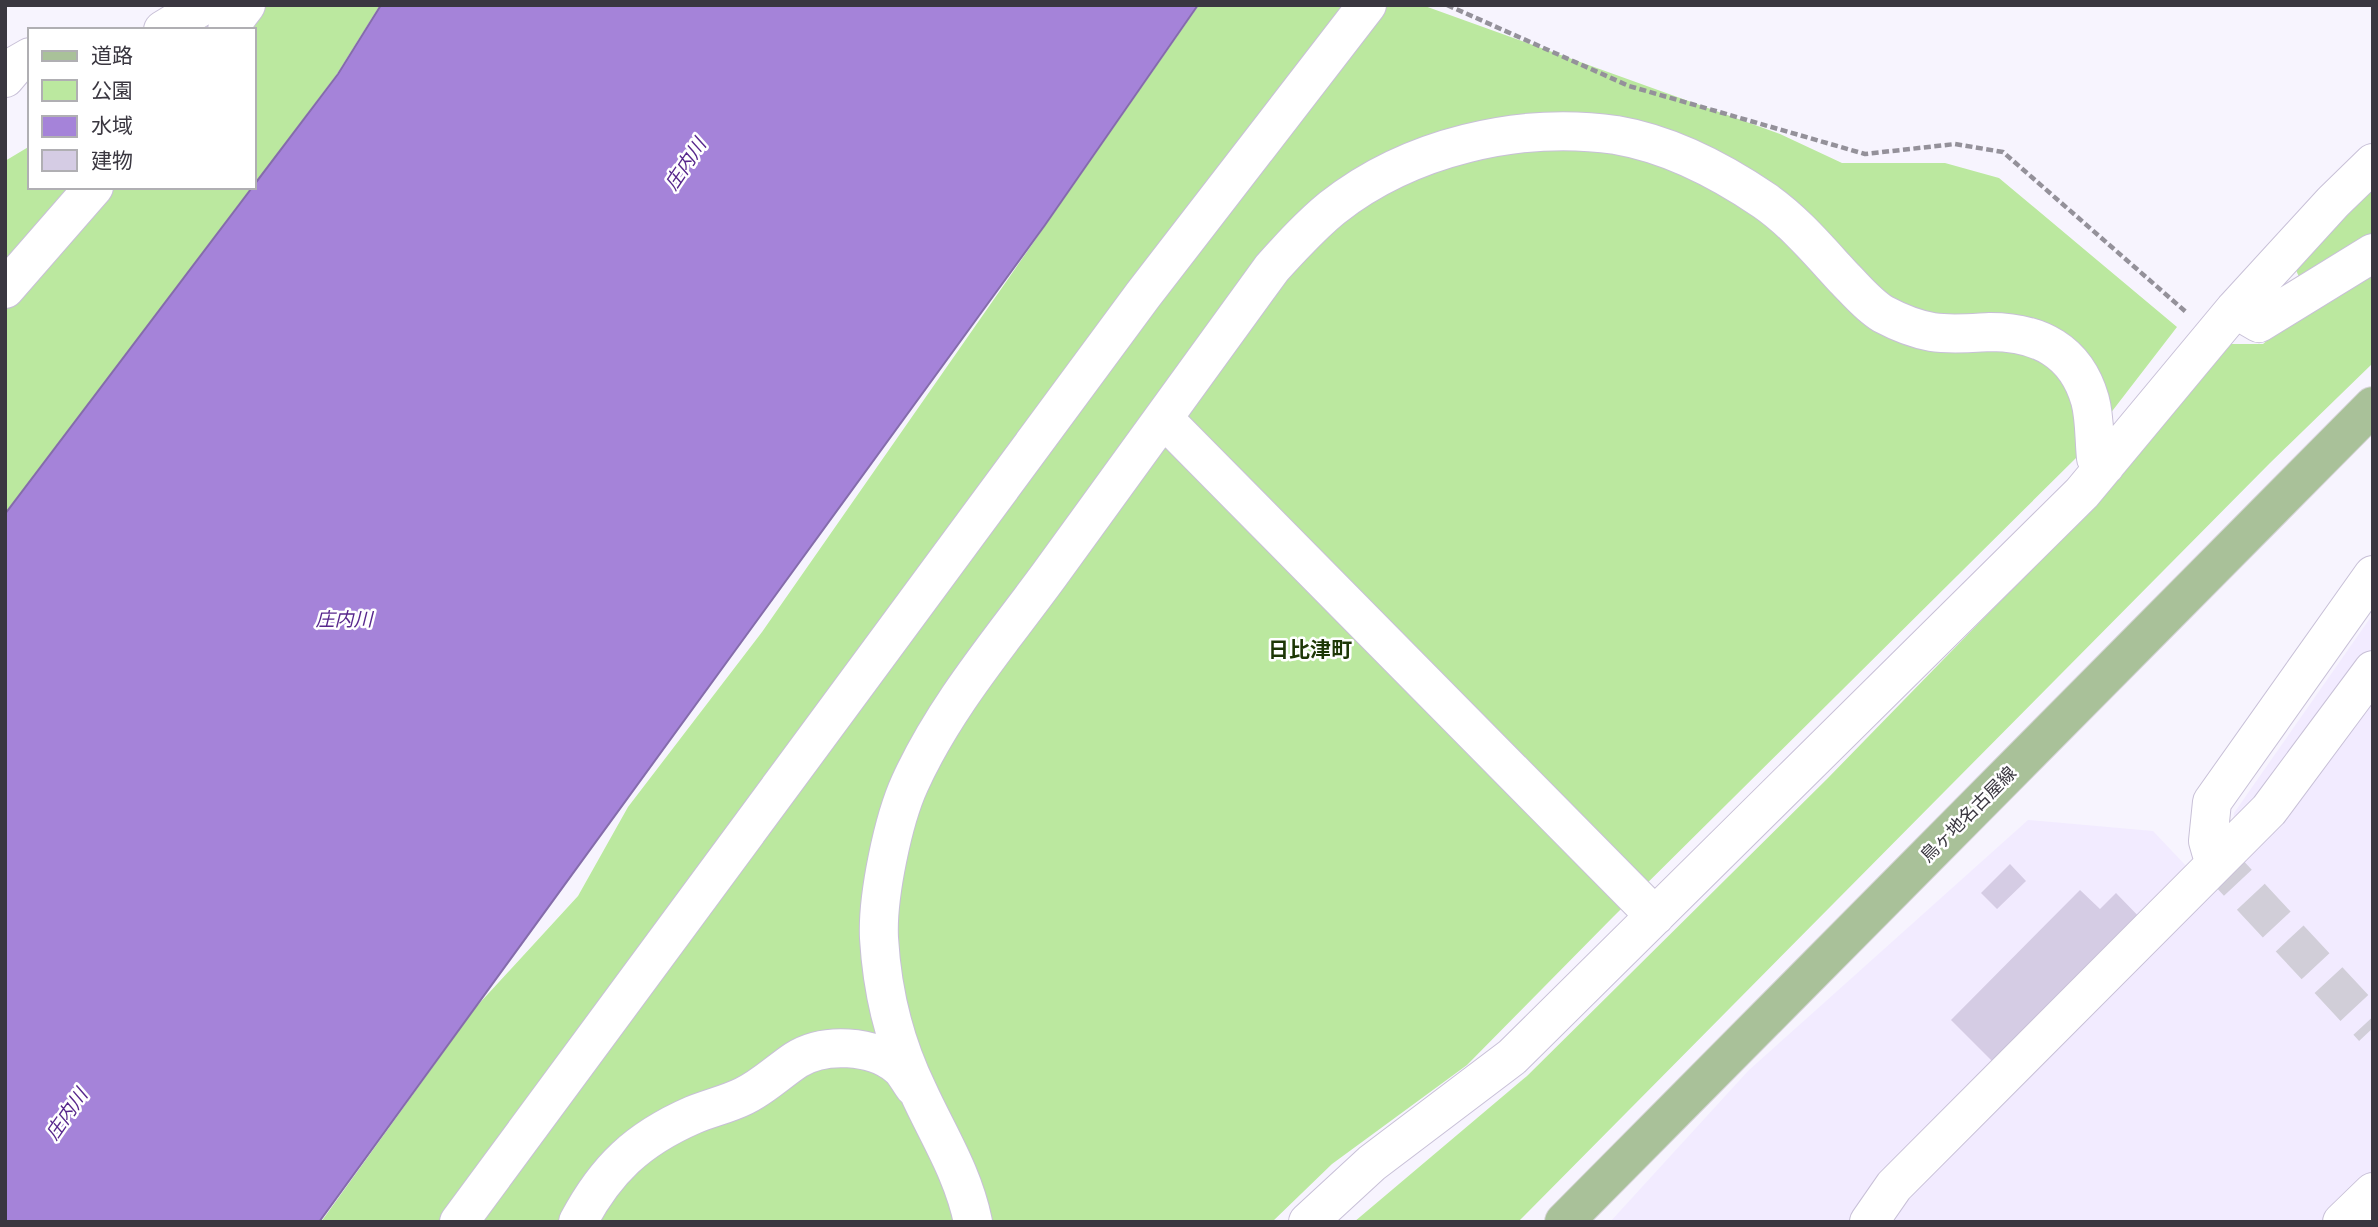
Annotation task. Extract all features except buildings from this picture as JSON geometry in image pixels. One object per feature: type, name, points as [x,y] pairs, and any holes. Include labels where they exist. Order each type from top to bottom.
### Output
[{"type":"main road","name":"鳥ヶ地名古屋線","points":[[1564,1222],[2373,406]]},
{"type":"street","points":[[166,28],[204,5]]},
{"type":"street","points":[[229,28],[246,5]]},
{"type":"street","points":[[459,1222],[1134,306],[1367,5]]},
{"type":"street","points":[[5,78],[16,65],[28,58]]},
{"type":"street","points":[[972,1222],[968,1197],[956,1165],[904,1059],[895,1032],[883,975],[879,938],[880,912],[901,808],[910,783],[957,701],[1272,268],[1302,235],[1332,208],[1389,172],[1464,145],[1545,132],[1617,135],[1652,144],[1731,178],[1793,223],[1881,313],[1907,326],[1933,332],[2017,334],[2041,341],[2060,351],[2084,382],[2091,403],[2096,457],[2105,466]]},
{"type":"street","points":[[1308,1222],[1372,1163],[1512,1057],[2082,494],[2224,322],[2333,202],[2373,163]]},
{"type":"street","points":[[5,289],[92,189]]},
{"type":"street","points":[[2224,322],[2259,323],[2373,253]]},
{"type":"street","points":[[1164,419],[1655,916]]},
{"type":"street","points":[[2212,855],[2208,841],[2212,802],[2373,575]]},
{"type":"street","points":[[1869,1222],[1894,1186],[2269,810],[2373,670]]},
{"type":"street","points":[[578,1222],[602,1182],[638,1145],[692,1116],[742,1098],[765,1085],[798,1058],[817,1051],[838,1048],[881,1056],[899,1067],[918,1092]]},
{"type":"street","points":[[2342,1222],[2373,1192]]},
{"type":"path","points":[[1447,5],[1629,86],[1865,155],[1955,144],[2003,152],[2224,322]]},
{"type":"shaded area","points":[[2373,614],[2373,1222],[1610,1222],[1748,1071],[2028,820],[2153,831],[2190,870],[2232,833],[2234,813]]},
{"type":"green space","points":[[260,5],[380,5],[337,74],[256,182],[256,28],[243,28]]},
{"type":"green space","points":[[1199,5],[1422,5],[1780,134],[1842,163],[1945,163],[1999,178],[2177,327],[2076,458],[1467,1065],[1332,1164],[1272,1222],[321,1222],[476,1007],[578,896],[628,807],[762,632]]},
{"type":"green space","points":[[28,147],[28,189],[250,189],[5,514],[5,161]]},
{"type":"green space","points":[[2373,179],[2373,240],[2303,286],[2292,261]]},
{"type":"green space","points":[[2373,266],[2373,363],[2270,463],[1518,1222],[1354,1222],[1527,1076],[1827,779],[2091,508],[2230,344],[2263,344],[2301,312]]},
{"type":"water","name":"庄内川","points":[[381,5],[1198,5],[1045,225],[319,1222],[5,1222],[5,514],[251,189],[256,189],[256,182],[338,74]]},
{"type":"tunnel","points":[[2212,855],[2373,1028]]},
{"type":"district","name":"日比津町","points":[[1310,649]]}]
